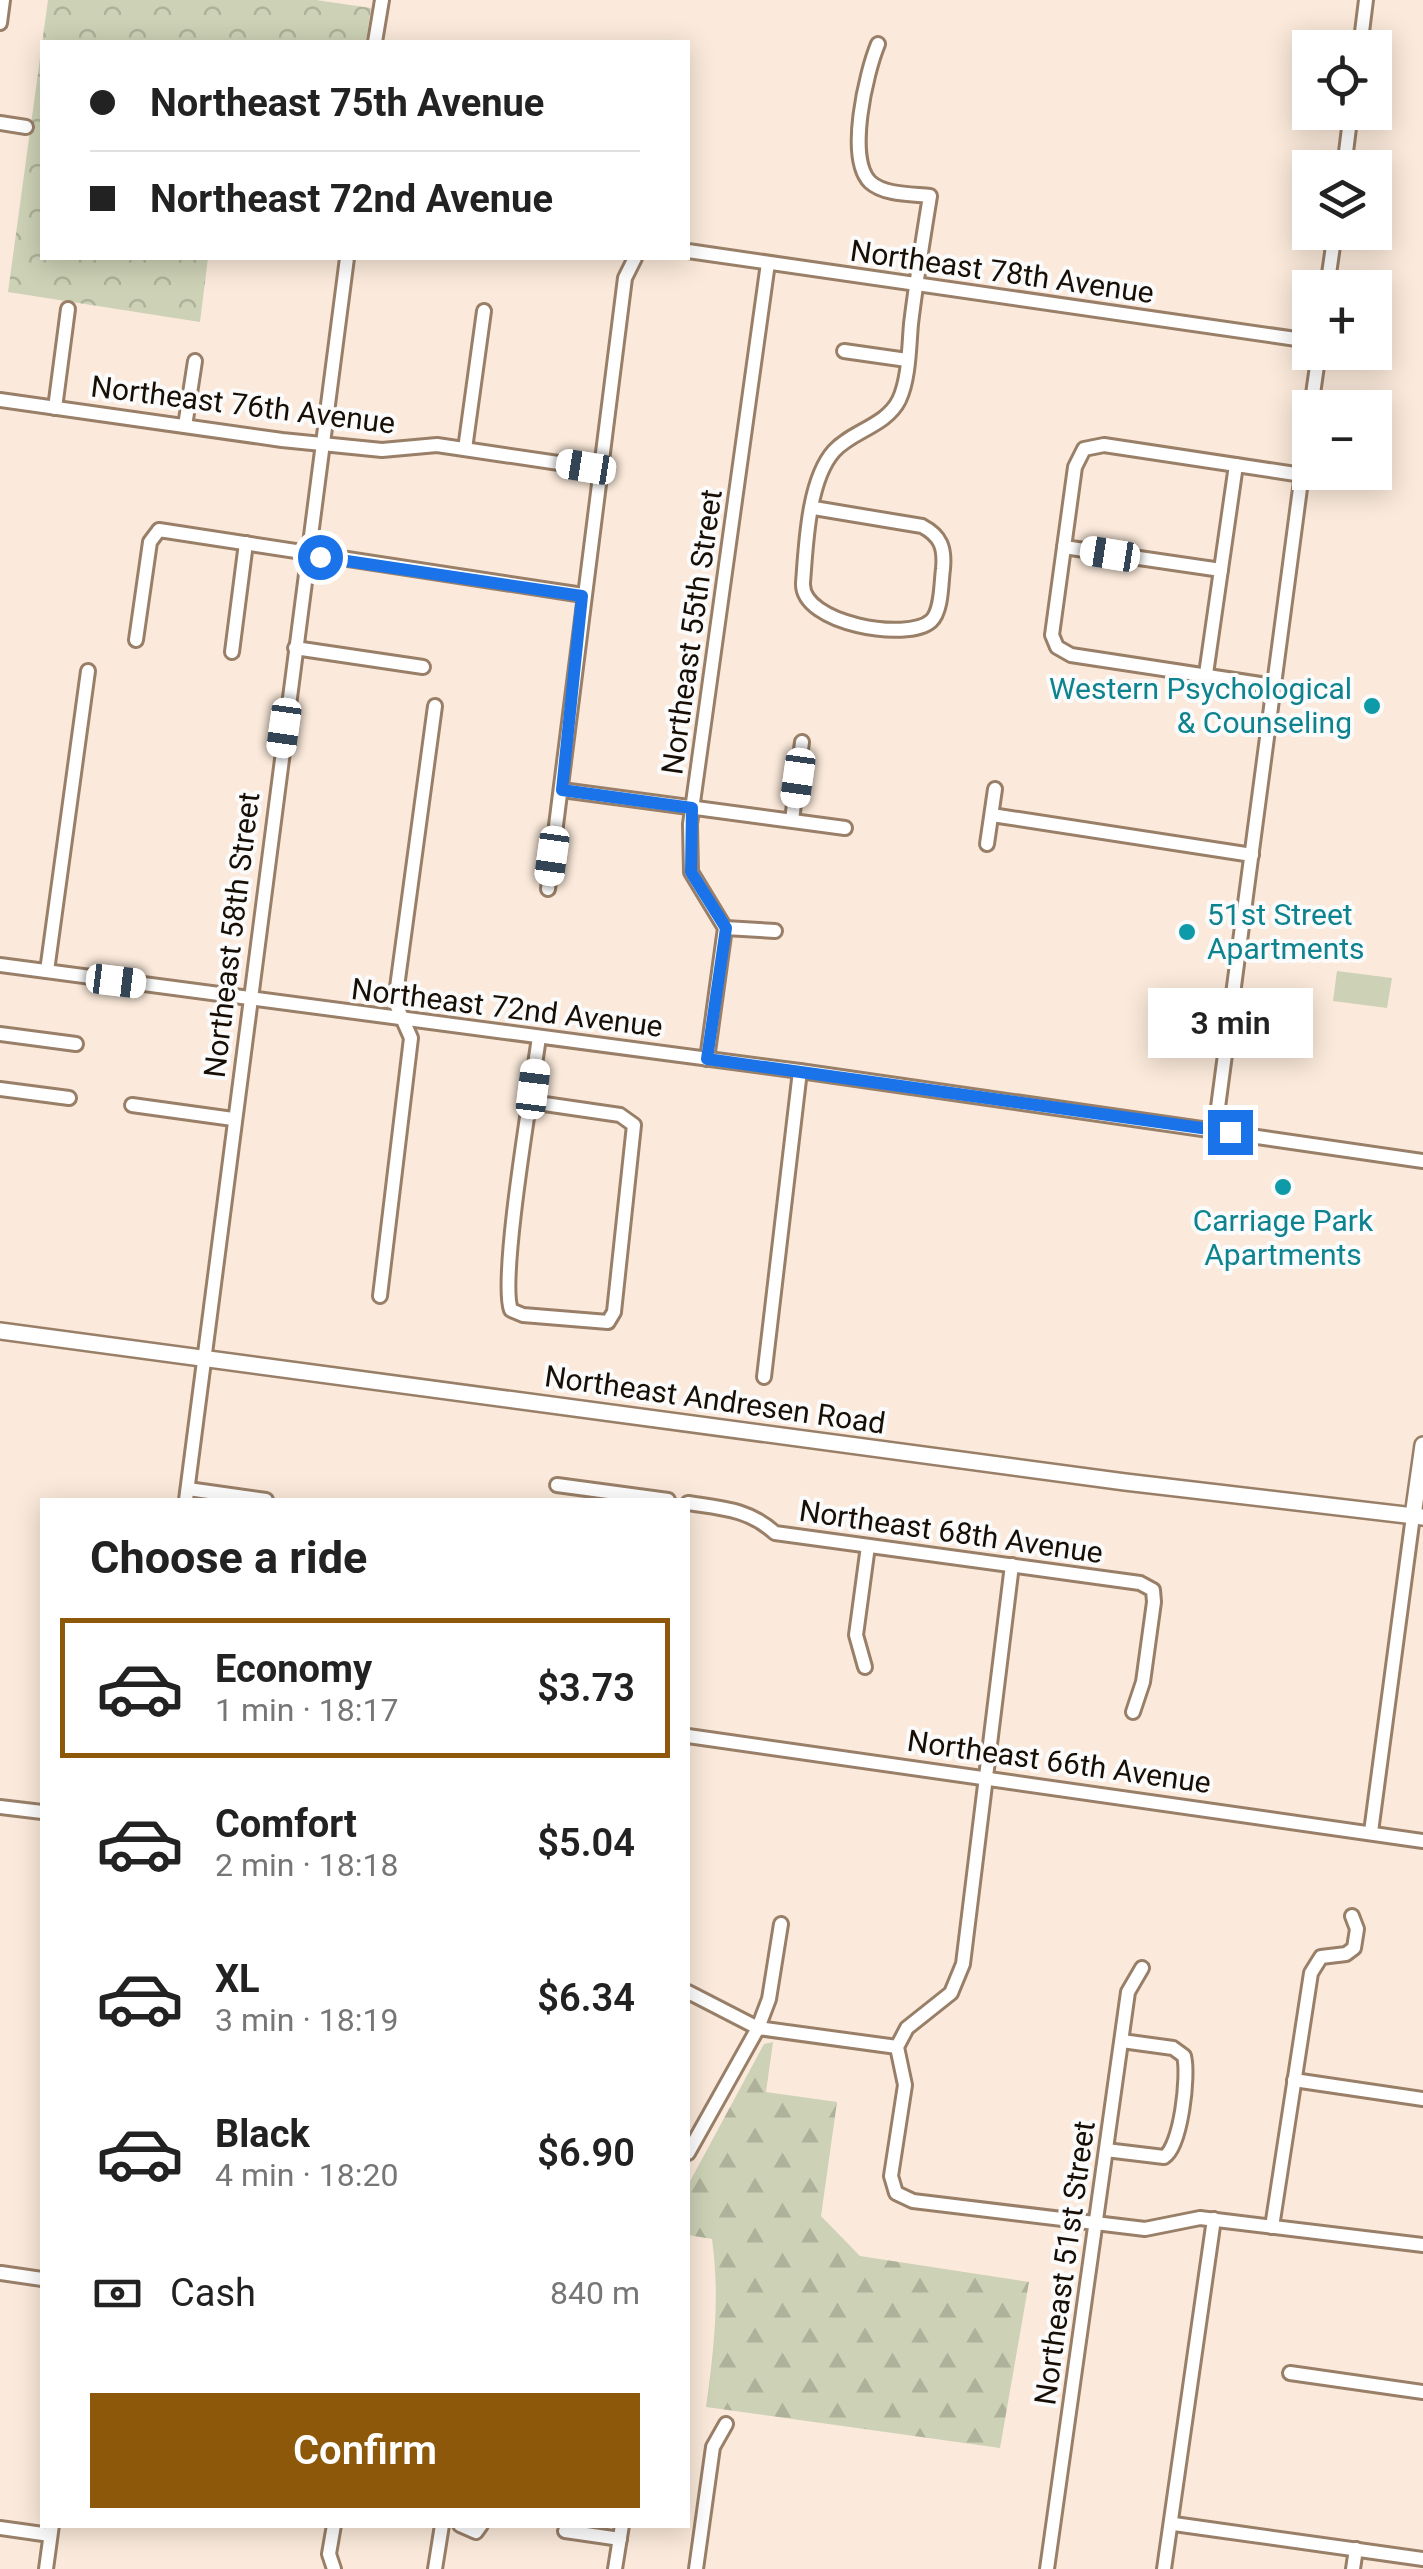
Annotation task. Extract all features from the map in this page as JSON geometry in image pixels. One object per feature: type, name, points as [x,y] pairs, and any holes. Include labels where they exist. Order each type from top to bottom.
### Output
[{"type":"main road","name":"Northeast Andresen Road","points":[[0,1331],[1418,1516]]},
{"type":"main road","points":[[1418,1516],[1423,1445]]},
{"type":"street","points":[[0,23],[4,0]]},
{"type":"street","points":[[376,40],[382,0]]},
{"type":"street","points":[[1362,30],[1366,0]]},
{"type":"street","points":[[814,508],[922,526],[936,533],[944,548],[936,612],[922,626],[902,630],[828,618],[809,604],[802,588],[814,508],[820,473],[835,450],[876,423],[900,399],[930,196],[881,190],[860,166],[868,68],[878,44]]},
{"type":"street","points":[[0,123],[26,127]]},
{"type":"street","name":"Northeast 78th Avenue","points":[[690,251],[1292,338]]},
{"type":"street","name":"Northeast 58th Street","points":[[187,1495],[248,999],[347,260]]},
{"type":"street","points":[[548,889],[624,278],[634,260]]},
{"type":"street","name":"Northeast 55th Street","points":[[726,928],[691,872],[692,808],[768,262]]},
{"type":"street","points":[[55,408],[68,309]]},
{"type":"street","points":[[465,448],[484,310]]},
{"type":"street","points":[[844,351],[907,360]]},
{"type":"street","points":[[185,426],[194,361]]},
{"type":"street","name":"Northeast 76th Avenue","points":[[0,400],[382,450],[437,445],[600,469]]},
{"type":"street","points":[[1274,686],[1071,655],[1058,647],[1052,635],[1075,467],[1084,449],[1104,445],[1292,473]]},
{"type":"street","points":[[1206,674],[1236,465]]},
{"type":"street","points":[[1215,1130],[1300,490]]},
{"type":"street","points":[[136,640],[155,530],[582,596]]},
{"type":"street","points":[[232,652],[246,543]]},
{"type":"street","points":[[1064,547],[1221,570]]},
{"type":"street","points":[[295,648],[423,666]]},
{"type":"street","points":[[47,972],[88,671]]},
{"type":"street","points":[[380,1296],[410,1038],[395,1002],[435,706]]},
{"type":"street","points":[[792,820],[802,742]]},
{"type":"street","points":[[987,844],[995,789]]},
{"type":"street","points":[[562,790],[845,828]]},
{"type":"street","points":[[992,815],[1252,855]]},
{"type":"street","points":[[707,1059],[726,928],[775,931]]},
{"type":"street","name":"Northeast 72nd Avenue","points":[[0,965],[800,1071],[1423,1161]]},
{"type":"street","points":[[0,1034],[76,1044]]},
{"type":"street","points":[[531,1102],[632,1120],[636,1136],[608,1322],[541,1317],[512,1310],[512,1256],[539,1037]]},
{"type":"street","points":[[764,1376],[800,1071]]},
{"type":"street","points":[[0,1088],[69,1098]]},
{"type":"street","points":[[132,1105],[233,1119]]},
{"type":"street","points":[[557,1484],[601,1496],[634,1498]]},
{"type":"street","points":[[187,1495],[234,1498]]},
{"type":"street","name":"Northeast 68th Avenue","points":[[690,1503],[740,1510],[759,1518],[775,1533],[1140,1583],[1153,1590],[1143,1682],[1133,1712]]},
{"type":"street","points":[[1371,1832],[1418,1516]]},
{"type":"street","points":[[864,1667],[856,1635],[868,1546]]},
{"type":"street","points":[[1012,1565],[989,1734],[989,1778],[963,1964],[951,1993],[907,2028],[897,2046],[905,2084],[891,2176],[896,2193],[913,2201],[1154,2229],[1189,2219],[1214,2219],[1423,2245]]},
{"type":"street","name":"Northeast 66th Avenue","points":[[690,1736],[1423,1841]]},
{"type":"street","points":[[0,1807],[40,1812]]},
{"type":"street","points":[[1272,2227],[1313,1965],[1321,1957],[1346,1954],[1354,1948],[1357,1928],[1352,1916]]},
{"type":"street","points":[[690,2149],[758,2028],[768,1999],[781,1924]]},
{"type":"street","name":"Northeast 51st Street","points":[[1047,2569],[1128,1992],[1142,1968]]},
{"type":"street","points":[[690,1993],[758,2028],[897,2046]]},
{"type":"street","points":[[1106,2150],[1164,2157],[1176,2144],[1186,2070],[1184,2056],[1173,2048],[1122,2041]]},
{"type":"street","points":[[1294,2080],[1423,2100]]},
{"type":"street","points":[[1164,2569],[1174,2524],[1214,2219]]},
{"type":"street","points":[[2,2273],[40,2279]]},
{"type":"street","points":[[1290,2373],[1423,2392]]},
{"type":"street","points":[[696,2569],[713,2448],[726,2424]]},
{"type":"street","points":[[1174,2524],[1423,2559]]},
{"type":"street","points":[[0,2528],[51,2530],[46,2569]]},
{"type":"street","points":[[334,2528],[330,2554],[334,2569]]},
{"type":"street","points":[[436,2569],[442,2528]]},
{"type":"street","points":[[565,2531],[621,2532],[615,2569]]},
{"type":"street","points":[[1354,2569],[1356,2549]]},
{"type":"green space","points":[[48,0],[316,0],[371,8],[366,40],[42,40]]},
{"type":"green space","points":[[40,59],[40,260],[208,260],[200,322],[8,292]]},
{"type":"green space","points":[[1337,971],[1392,978],[1387,1008],[1333,1001]]},
{"type":"green space","points":[[773,2042],[766,2092],[837,2102],[821,2216],[860,2256],[1029,2282],[1000,2448],[706,2407],[716,2282],[712,2239],[690,2235],[690,2181],[764,2044]]},
{"type":"place","name":"Western Psychological & Counseling","points":[[1372,706]]},
{"type":"place","name":"51st Street Apartments","points":[[1187,932]]},
{"type":"place","name":"Carriage Park Apartments","points":[[1283,1187]]},
{"type":"route","points":[[320,557],[582,596],[581,641],[562,790],[692,808],[688,851],[691,872],[726,928],[707,1059],[1230,1132]]}]
